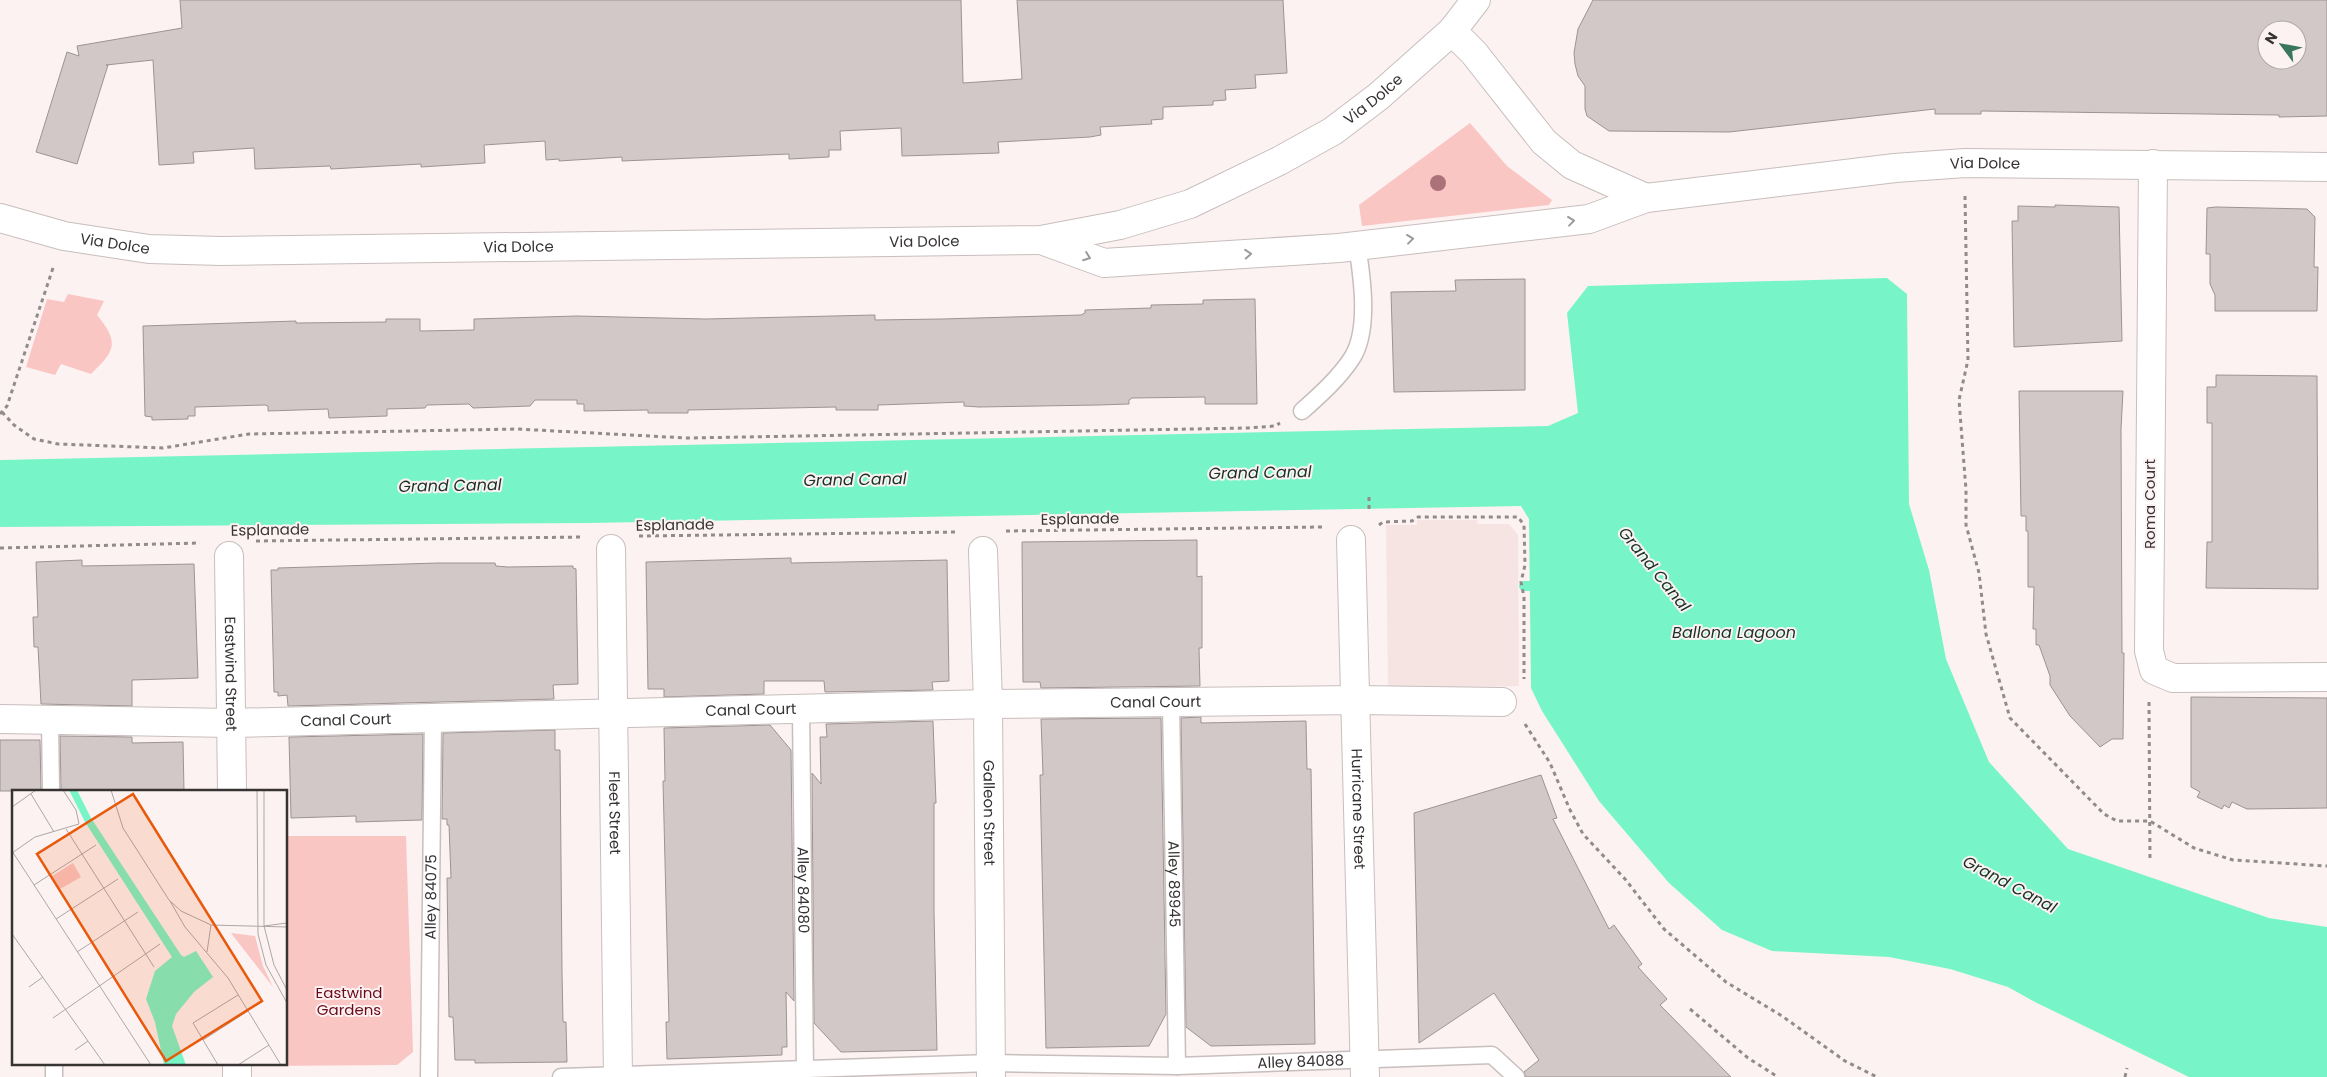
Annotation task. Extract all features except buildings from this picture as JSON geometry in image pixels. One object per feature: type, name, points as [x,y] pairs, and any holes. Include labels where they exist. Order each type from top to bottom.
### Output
[{"type":"street","name":"Via Dolce","points":[[0,218],[64,236],[148,249],[221,251],[1041,240],[1120,225],[1190,204],[1279,161],[1333,132],[1452,32],[1476,0]]},
{"type":"street","points":[[1452,32],[1474,53],[1544,142],[1572,165],[1646,198]]},
{"type":"street","name":"Via Dolce","points":[[1041,240],[1104,263],[1357,245],[1589,219],[1646,198],[1895,168],[1965,163],[2327,167]]},
{"type":"street","name":"Roma Court","points":[[2153,164],[2149,651],[2154,670]]},
{"type":"street","name":"Hurricane Street","points":[[1341,534],[1356,700],[1365,1068]]},
{"type":"street","name":"Fleet Street","points":[[611,541],[618,1077]]},
{"type":"street","name":"Eastwind Street","points":[[229,547],[232,790]]},
{"type":"street","name":"Galleon Street","points":[[983,551],[988,704],[991,1070]]},
{"type":"street","points":[[2154,670],[2173,678],[2327,677]]},
{"type":"street","name":"Canal Court","points":[[0,719],[231,723],[988,704],[1356,700],[1507,702]]},
{"type":"street","points":[[237,1064],[237,1077]]},
{"type":"lane","points":[[1302,411],[1330,385],[1353,357],[1363,324],[1363,276],[1357,245]]},
{"type":"lane","name":"Alley 89945","points":[[1171,703],[1177,1066]]},
{"type":"lane","name":"Alley 84080","points":[[801,709],[805,1071]]},
{"type":"lane","name":"Alley 84075","points":[[429,1077],[432,718]]},
{"type":"lane","points":[[50,720],[50,790]]},
{"type":"lane","name":"Alley 84088","points":[[561,1077],[805,1071],[1177,1066],[1365,1068],[1492,1055],[1516,1077]]},
{"type":"lane","points":[[54,1064],[54,1077]]},
{"type":"path","points":[[1965,163],[1968,360],[1959,400],[1966,490],[1966,525],[1980,573],[1986,634],[2010,718],[2104,814],[2117,821],[2150,821],[2194,848],[2233,860],[2327,866]]},
{"type":"path","points":[[64,236],[7,406],[1,413],[34,439],[58,444],[163,448],[249,434],[517,429],[687,438],[1248,428],[1275,426],[1302,411]]},
{"type":"path","points":[[1378,526],[1382,522],[1412,521],[1418,517],[1518,517],[1524,525],[1525,565],[1521,582],[1524,597],[1524,690],[1507,702],[1550,763],[1570,810],[1583,834],[1624,879],[1664,929],[1726,982],[1782,1016],[1844,1062],[1877,1077]]},
{"type":"path","name":"Esplanade","points":[[1002,531],[1341,534]]},
{"type":"path","name":"Esplanade","points":[[0,548],[229,547],[611,541],[963,532]]},
{"type":"path","points":[[2150,862],[2148,709],[2154,670]]},
{"type":"path","points":[[1690,1009],[1748,1058],[1778,1077]]},
{"type":"path","points":[[2125,1077],[2127,1068]]},
{"type":"shaded area","points":[[1417,520],[1477,520],[1478,524],[1509,524],[1518,535],[1519,686],[1388,688],[1386,525],[1417,525]]},
{"type":"green space","points":[[1470,123],[1507,166],[1552,200],[1549,205],[1362,226],[1359,205]]},
{"type":"green space","points":[[68,294],[104,301],[97,315],[112,340],[110,353],[91,374],[61,364],[55,375],[26,367],[47,299],[64,302]]},
{"type":"green space","name":"Eastwind Gardens","points":[[288,836],[406,836],[413,1052],[397,1065],[262,1066],[261,1064],[288,1064]]},
{"type":"water","name":"Ballona Lagoon","points":[[1887,278],[1907,294],[1909,504],[1929,570],[1946,659],[1989,762],[2068,849],[2269,918],[2327,927],[2327,1077],[2189,1077],[2008,987],[1950,969],[1889,957],[1772,951],[1722,930],[1669,883],[1599,801],[1542,711],[1531,688],[1529,519],[1521,506],[589,523],[0,527],[0,460],[1548,426],[1578,413],[1567,313],[1588,286]]},
{"type":"waterway","points":[[1524,586],[1530,586]]},
{"type":"water label","name":"Grand Canal","points":[[1260,472]]},
{"type":"water label","name":"Grand Canal","points":[[855,479]]},
{"type":"water label","name":"Grand Canal","points":[[450,485]]},
{"type":"water label","name":"Grand Canal","points":[[1655,569]]},
{"type":"water label","name":"Grand Canal","points":[[2010,884]]}]
